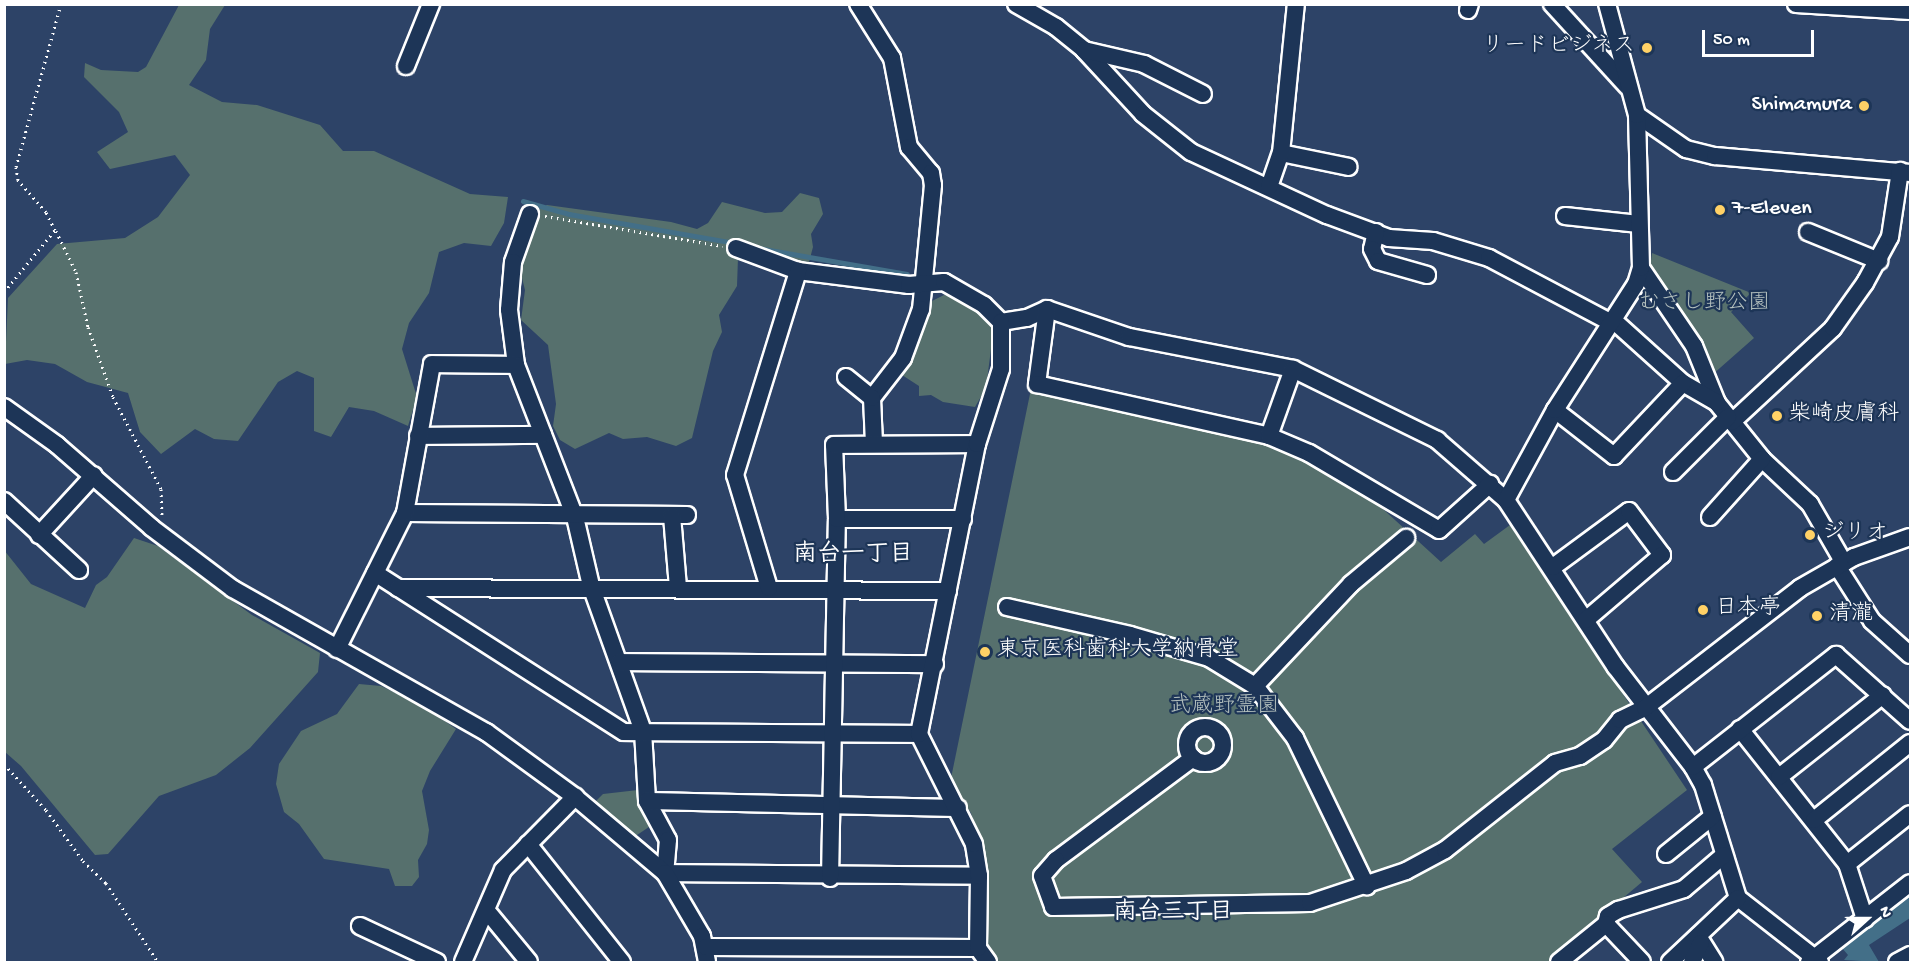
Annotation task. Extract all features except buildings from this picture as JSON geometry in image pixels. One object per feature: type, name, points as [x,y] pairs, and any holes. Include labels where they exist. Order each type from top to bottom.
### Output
[{"type":"street","points":[[406,66],[431,4]]},
{"type":"street","points":[[858,4],[892,58],[909,147],[931,172],[921,309],[914,334],[892,376],[872,399],[874,444]]},
{"type":"street","points":[[1016,4],[1056,27],[1084,50],[1137,108],[1191,152],[1376,232],[1481,254],[1613,322],[1683,383],[1717,403]]},
{"type":"street","points":[[1269,187],[1281,153],[1296,4]]},
{"type":"street","points":[[1552,4],[1630,89]]},
{"type":"street","points":[[1506,500],[1555,410],[1613,322],[1641,268],[1637,115],[1607,4]]},
{"type":"street","points":[[1796,4],[1911,11]]},
{"type":"street","points":[[1084,50],[1144,64],[1203,93]]},
{"type":"street","points":[[1637,115],[1686,149],[1716,156],[1905,172],[1890,237],[1879,261],[1833,328],[1673,472]]},
{"type":"street","points":[[1281,153],[1349,167]]},
{"type":"street","points":[[530,214],[513,262],[509,310],[516,365],[575,517],[591,586],[644,731],[647,801],[668,840],[664,873]]},
{"type":"street","points":[[1565,216],[1640,224]]},
{"type":"street","points":[[1376,232],[1372,249],[1378,261],[1427,275]]},
{"type":"street","points":[[1808,232],[1879,261]]},
{"type":"street","points":[[736,248],[798,271],[909,285],[944,282],[984,304],[1001,322],[1001,369],[977,444],[935,664],[919,734],[974,844],[978,876],[978,948],[988,963]]},
{"type":"street","points":[[1641,268],[1694,346],[1717,403],[1762,459],[1810,504],[1840,565],[1872,621],[1911,655]]},
{"type":"street","points":[[769,588],[735,475],[798,271]]},
{"type":"street","points":[[1001,322],[1027,318],[1047,309],[1129,338],[1293,369],[1437,440],[1506,500],[1553,567],[1645,708],[1693,767],[1713,816],[1738,897],[1815,961],[1911,883]]},
{"type":"street","points":[[1047,309],[1037,384],[1269,435],[1309,453],[1439,530],[1490,484]]},
{"type":"street","points":[[337,649],[405,513],[432,364],[516,365]]},
{"type":"street","points":[[1269,435],[1293,369]]},
{"type":"street","points":[[846,377],[872,399]]},
{"type":"street","points":[[1555,410],[1614,456],[1683,383]]},
{"type":"street","points":[[4,406],[94,475],[152,528],[232,589],[486,732],[575,796],[664,873],[706,955],[978,948]]},
{"type":"street","points":[[418,436],[543,435]]},
{"type":"street","points":[[830,878],[832,662],[837,519],[834,445],[977,444]]},
{"type":"street","points":[[1710,517],[1762,459]]},
{"type":"street","points":[[39,534],[94,475]]},
{"type":"street","points":[[4,501],[79,570]]},
{"type":"street","points":[[1553,567],[1629,511],[1662,555],[1586,620]]},
{"type":"street","points":[[405,513],[575,517],[680,516],[678,587]]},
{"type":"street","points":[[837,519],[963,519]]},
{"type":"street","points":[[1193,758],[1056,860],[1042,876],[1053,907],[1310,903],[1367,887],[1445,850],[1555,763],[1580,756],[1604,740],[1620,720],[1645,708],[1776,605],[1840,565],[1911,537]]},
{"type":"street","points":[[1255,686],[1351,584],[1406,538]]},
{"type":"street","points":[[375,573],[624,732],[919,734]]},
{"type":"street","points":[[398,588],[591,586],[769,588],[835,592],[948,591]]},
{"type":"street","points":[[1007,607],[1130,635],[1209,658],[1255,686],[1295,738],[1367,887]]},
{"type":"street","points":[[1693,767],[1836,655],[1911,722]]},
{"type":"street","points":[[619,662],[935,664]]},
{"type":"street","points":[[1779,777],[1882,695]]},
{"type":"street","points":[[1740,729],[1847,864],[1865,919]]},
{"type":"street","points":[[1814,820],[1911,743]]},
{"type":"street","points":[[463,963],[503,870],[575,796]]},
{"type":"street","points":[[647,801],[958,808]]},
{"type":"street","points":[[1847,864],[1911,814]]},
{"type":"street","points":[[1666,854],[1713,816]]},
{"type":"street","points":[[528,844],[622,963]]},
{"type":"street","points":[[1559,963],[1606,924],[1608,916],[1618,910],[1684,889],[1724,855]]},
{"type":"street","points":[[664,873],[830,878],[978,876]]},
{"type":"street","points":[[1670,963],[1700,940],[1738,897]]},
{"type":"street","points":[[487,910],[529,963]]},
{"type":"street","points":[[1606,924],[1642,963]]},
{"type":"street","points":[[360,926],[437,963]]},
{"type":"street","points":[[1692,963],[1700,940]]},
{"type":"street","points":[[1700,940],[1714,963]]},
{"type":"street","points":[[1897,963],[1911,955]]},
{"type":"path","points":[[61,4],[16,167],[18,180],[46,212],[69,252],[88,327],[113,397],[161,489],[164,510],[152,528]]},
{"type":"path","points":[[530,214],[736,248]]},
{"type":"path","points":[[4,292],[55,230]]},
{"type":"path","points":[[4,764],[46,810],[83,861],[106,882],[158,963]]},
{"type":"green space","points":[[179,5],[225,5],[210,29],[206,60],[189,85],[222,102],[257,105],[320,125],[343,151],[374,151],[470,194],[508,197],[504,223],[491,246],[464,243],[439,252],[429,293],[409,323],[402,349],[417,397],[408,426],[374,411],[349,407],[331,437],[314,431],[314,378],[297,371],[278,382],[238,441],[214,439],[195,429],[161,454],[140,432],[128,393],[87,382],[55,364],[27,360],[5,364],[8,298],[57,244],[125,238],[158,217],[190,175],[175,155],[110,169],[97,152],[128,132],[119,112],[84,77],[85,63],[101,70],[138,72],[146,67]]},
{"type":"green space","points":[[800,193],[819,198],[823,214],[811,234],[813,247],[809,262],[738,258],[737,286],[719,315],[722,332],[713,351],[692,438],[676,446],[647,437],[623,439],[609,433],[575,449],[560,440],[553,426],[556,404],[548,345],[521,320],[525,290],[519,266],[538,210],[547,205],[671,222],[697,229],[708,223],[722,202],[765,213],[782,212]]},
{"type":"green space","name":"むさし野公園","points":[[1652,253],[1751,293],[1731,312],[1754,338],[1712,375],[1650,268]]},
{"type":"green space","points":[[944,295],[963,298],[987,314],[994,326],[986,388],[975,407],[943,402],[931,395],[919,396],[919,386],[902,375],[932,301]]},
{"type":"green space","name":"武蔵野霊園","points":[[1031,389],[1265,442],[1306,459],[1372,499],[1441,562],[1475,534],[1484,544],[1510,525],[1687,790],[1612,849],[1642,882],[1604,914],[1601,923],[1553,962],[996,962],[987,949],[980,841],[971,813],[950,783]]},
{"type":"green space","points":[[134,538],[158,546],[252,615],[320,653],[318,672],[250,748],[216,775],[159,796],[108,854],[95,855],[21,766],[5,752],[4,550],[31,584],[85,608],[96,585],[107,577]]},
{"type":"green space","points":[[359,684],[381,686],[425,707],[456,729],[430,771],[422,791],[429,830],[427,844],[418,860],[419,877],[412,886],[395,886],[389,869],[324,859],[299,824],[284,812],[276,784],[279,764],[301,731],[337,714]]},
{"type":"green space","points":[[638,790],[652,825],[631,839],[594,803],[603,794]]},
{"type":"water","points":[[1910,892],[1910,918],[1869,945],[1879,962],[1844,960],[1848,955],[1842,948]]},
{"type":"waterway","points":[[523,201],[569,214],[735,243]]},
{"type":"waterway","points":[[758,248],[907,274]]},
{"type":"place","name":"リードビジネス","points":[[1647,48]]},
{"type":"place","name":"Shimamura","points":[[1864,106]]},
{"type":"place","name":"7-Eleven","points":[[1720,210]]},
{"type":"place","name":"柴崎皮膚科","points":[[1777,416]]},
{"type":"place","name":"ジリオ","points":[[1810,535]]},
{"type":"place","name":"日本亭","points":[[1703,610]]},
{"type":"place","name":"清瀧","points":[[1817,616]]},
{"type":"place","name":"東京医科歯科大学納骨堂","points":[[985,652]]},
{"type":"district","name":"南台一丁目","points":[[853,556]]},
{"type":"district","name":"南台三丁目","points":[[1173,914]]}]
